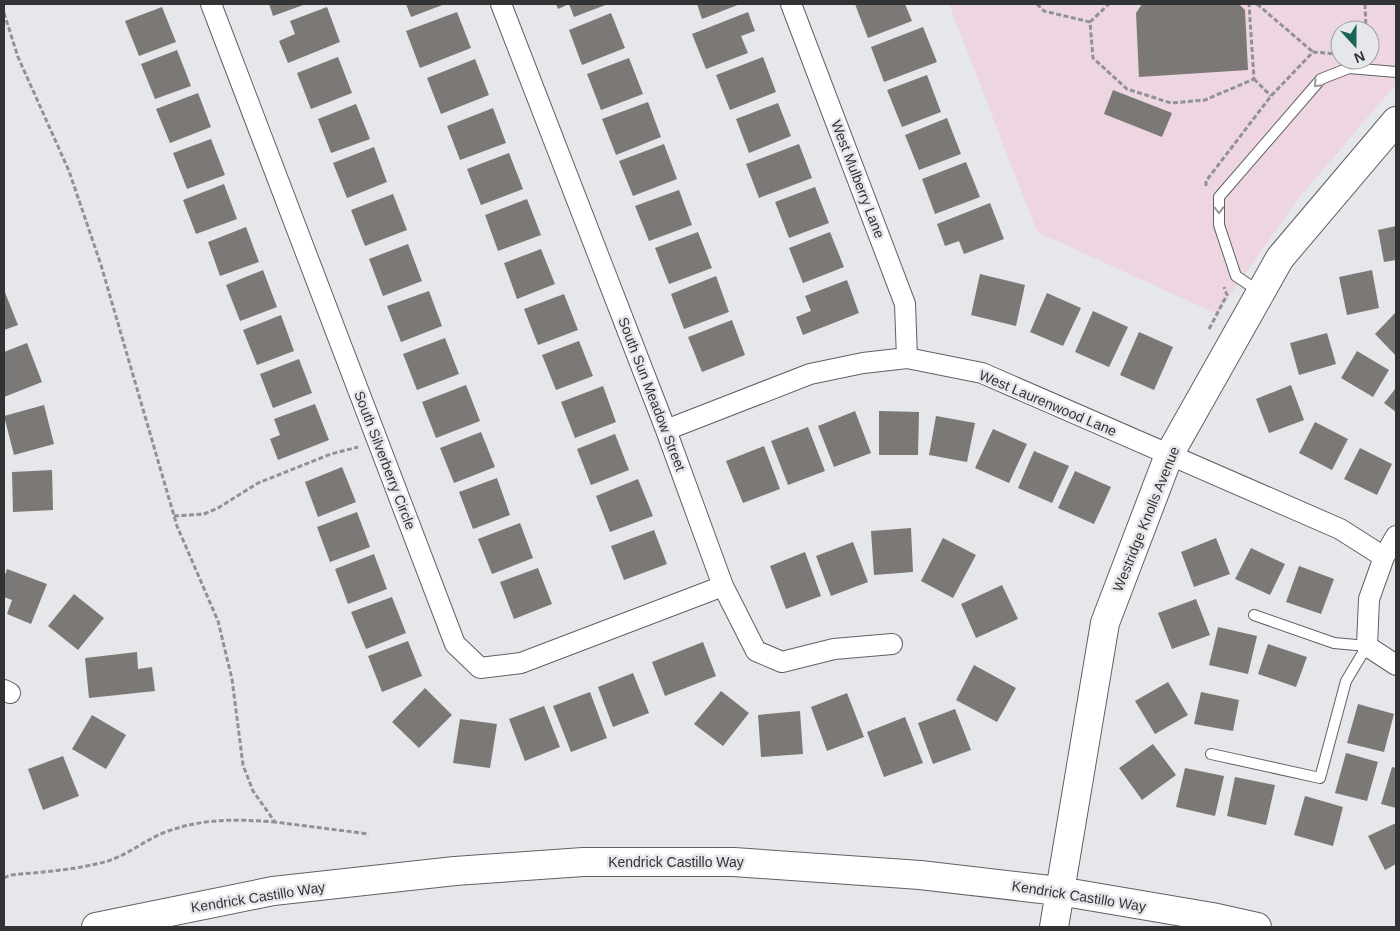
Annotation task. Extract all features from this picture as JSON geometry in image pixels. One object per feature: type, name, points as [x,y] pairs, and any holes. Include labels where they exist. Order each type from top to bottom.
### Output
[{"type":"main road","name":"Westridge Knolls Avenue","points":[[1054,927],[1105,623],[1169,455],[1280,258],[1396,121]]},
{"type":"main road","name":"Kendrick Castillo Way","points":[[96,927],[273,891],[455,871],[583,862],[734,862],[920,875],[1059,891],[1212,917],[1257,927]]},
{"type":"street","name":"South Silverberry Circle","points":[[211,4],[455,644],[480,668],[521,663],[723,586]]},
{"type":"street","name":"South Sun Meadow Street","points":[[501,4],[666,430],[723,586],[756,651],[782,662],[834,649],[892,644]]},
{"type":"street","name":"West Mulberry Lane","points":[[790,4],[905,304],[907,358]]},
{"type":"street","name":"West Laurenwood Lane","points":[[666,430],[810,374],[863,363],[907,358],[982,373],[1340,529],[1384,557]]},
{"type":"street","points":[[1396,536],[1384,557],[1369,599],[1367,646],[1396,665]]},
{"type":"lane","points":[[1261,292],[1236,276],[1219,225],[1218,197],[1320,79],[1349,68],[1396,72]]},
{"type":"lane","points":[[1211,754],[1320,778],[1346,681],[1367,646],[1334,643],[1254,615]]},
{"type":"path","points":[[1037,4],[1044,10],[1090,22]]},
{"type":"path","points":[[1090,22],[1109,4]]},
{"type":"path","points":[[1250,4],[1254,80],[1271,96]]},
{"type":"path","points":[[1257,4],[1313,52]]},
{"type":"path","points":[[1365,4],[1366,20]]},
{"type":"path","points":[[4,13],[18,58],[69,171],[101,265],[174,516],[218,621],[232,679],[243,765],[253,790],[275,822]]},
{"type":"path","points":[[1090,22],[1093,58],[1127,89],[1171,103],[1206,100],[1254,80]]},
{"type":"path","points":[[174,516],[204,514],[218,508],[258,483],[331,454],[378,441]]},
{"type":"path","points":[[4,878],[10,875],[69,870],[110,860],[162,834],[201,822],[236,819],[369,834]]},
{"type":"shaded area","points":[[949,4],[1396,4],[1396,84],[1298,199],[1217,314],[1037,232]]},
{"type":"building","points":[[269,4],[306,4],[273,16]]},
{"type":"building","points":[[406,4],[445,4],[411,17]]},
{"type":"building","points":[[556,4],[569,4],[558,9]]},
{"type":"building","points":[[569,4],[608,4],[574,17]]},
{"type":"building","points":[[697,4],[740,4],[702,19]]},
{"type":"building","points":[[855,4],[905,4],[912,21],[868,38]]},
{"type":"building","points":[[1142,4],[1239,4],[1245,10],[1248,70],[1139,77],[1136,13]]},
{"type":"building","points":[[162,7],[176,42],[139,56],[125,21]]},
{"type":"building","points":[[327,7],[340,42],[288,63],[279,41],[295,34],[290,21]]},
{"type":"building","points":[[457,12],[471,48],[420,68],[406,31]]},
{"type":"building","points":[[748,12],[755,31],[741,36],[748,53],[706,69],[692,34]]},
{"type":"building","points":[[611,13],[625,48],[582,65],[569,30]]},
{"type":"building","points":[[923,27],[937,62],[884,82],[871,47]]},
{"type":"building","points":[[177,50],[191,86],[155,99],[141,64]]},
{"type":"building","points":[[338,57],[352,93],[311,109],[297,73]]},
{"type":"building","points":[[763,57],[776,92],[730,110],[716,75]]},
{"type":"building","points":[[629,58],[643,94],[601,110],[587,74]]},
{"type":"building","points":[[475,59],[489,95],[441,114],[427,78]]},
{"type":"building","points":[[927,75],[941,112],[902,127],[887,90]]},
{"type":"building","points":[[1113,90],[1172,113],[1162,137],[1104,114]]},
{"type":"building","points":[[198,93],[211,127],[170,143],[156,109]]},
{"type":"building","points":[[648,102],[661,137],[616,155],[602,119]]},
{"type":"building","points":[[778,103],[791,136],[749,153],[736,119]]},
{"type":"building","points":[[356,104],[370,139],[331,153],[318,119]]},
{"type":"building","points":[[493,108],[506,143],[460,160],[447,126]]},
{"type":"building","points":[[947,118],[961,154],[919,170],[905,135]]},
{"type":"building","points":[[211,139],[225,175],[187,189],[173,153]]},
{"type":"building","points":[[664,144],[677,179],[633,196],[619,161]]},
{"type":"building","points":[[799,144],[812,178],[759,198],[746,164]]},
{"type":"building","points":[[374,147],[387,182],[347,198],[333,163]]},
{"type":"building","points":[[509,153],[523,189],[481,205],[467,169]]},
{"type":"building","points":[[966,162],[980,197],[935,214],[922,179]]},
{"type":"building","points":[[224,184],[237,219],[196,234],[183,200]]},
{"type":"building","points":[[815,187],[829,223],[789,238],[775,202]]},
{"type":"building","points":[[679,190],[692,225],[649,241],[635,206]]},
{"type":"building","points":[[393,194],[407,230],[365,246],[351,210]]},
{"type":"building","points":[[527,199],[541,235],[498,251],[485,215]]},
{"type":"building","points":[[990,203],[1004,239],[964,254],[959,241],[945,246],[937,224]]},
{"type":"building","points":[[1396,226],[1396,260],[1384,262],[1378,230]]},
{"type":"building","points":[[246,227],[259,262],[220,276],[208,242]]},
{"type":"building","points":[[698,232],[712,268],[669,284],[655,248]]},
{"type":"building","points":[[830,232],[844,267],[803,283],[789,248]]},
{"type":"building","points":[[408,244],[422,281],[383,296],[369,259]]},
{"type":"building","points":[[541,249],[555,284],[517,299],[504,263]]},
{"type":"building","points":[[263,270],[277,307],[240,321],[226,285]]},
{"type":"building","points":[[1372,270],[1379,308],[1347,315],[1339,277]]},
{"type":"building","points":[[980,274],[1025,285],[1016,326],[971,315]]},
{"type":"building","points":[[716,276],[729,312],[684,329],[671,294]]},
{"type":"building","points":[[847,280],[859,313],[803,335],[796,317],[811,311],[805,296]]},
{"type":"building","points":[[4,290],[18,325],[4,330]]},
{"type":"building","points":[[429,291],[442,326],[401,342],[387,306]]},
{"type":"building","points":[[1047,293],[1081,308],[1063,346],[1030,332]]},
{"type":"building","points":[[564,294],[578,330],[538,345],[524,309]]},
{"type":"building","points":[[1093,311],[1128,327],[1109,367],[1075,352]]},
{"type":"building","points":[[1396,312],[1396,356],[1375,334]]},
{"type":"building","points":[[281,315],[294,351],[257,365],[243,330]]},
{"type":"building","points":[[732,320],[745,355],[702,372],[688,337]]},
{"type":"building","points":[[1139,332],[1173,347],[1154,390],[1120,375]]},
{"type":"building","points":[[1327,333],[1336,364],[1299,375],[1290,343]]},
{"type":"building","points":[[445,338],[459,374],[417,390],[403,354]]},
{"type":"building","points":[[579,341],[593,376],[556,390],[542,355]]},
{"type":"building","points":[[27,343],[42,382],[4,397],[4,352]]},
{"type":"building","points":[[1357,351],[1389,370],[1373,397],[1341,378]]},
{"type":"building","points":[[299,359],[312,393],[273,408],[260,374]]},
{"type":"building","points":[[466,385],[480,421],[436,438],[422,402]]},
{"type":"building","points":[[1291,385],[1304,420],[1269,433],[1256,399]]},
{"type":"building","points":[[603,386],[616,422],[575,438],[561,402]]},
{"type":"building","points":[[1396,388],[1396,412],[1384,403]]},
{"type":"building","points":[[315,404],[329,440],[278,460],[270,439],[280,435],[274,419]]},
{"type":"building","points":[[44,405],[54,444],[14,455],[4,416]]},
{"type":"building","points":[[855,411],[871,453],[834,467],[818,426]]},
{"type":"building","points":[[879,411],[919,412],[918,455],[879,455]]},
{"type":"building","points":[[936,416],[975,423],[967,462],[929,455]]},
{"type":"building","points":[[1315,422],[1348,439],[1332,470],[1299,453]]},
{"type":"building","points":[[808,427],[825,471],[788,485],[771,441]]},
{"type":"building","points":[[993,429],[1027,444],[1009,483],[975,468]]},
{"type":"building","points":[[481,432],[495,467],[454,483],[440,448]]},
{"type":"building","points":[[615,434],[629,470],[591,485],[577,449]]},
{"type":"building","points":[[764,446],[780,489],[743,503],[726,461]]},
{"type":"building","points":[[1360,448],[1392,464],[1377,495],[1344,479]]},
{"type":"building","points":[[1034,451],[1069,466],[1052,503],[1018,488]]},
{"type":"building","points":[[342,467],[356,502],[318,517],[305,482]]},
{"type":"building","points":[[52,470],[53,510],[13,512],[12,472]]},
{"type":"building","points":[[1075,471],[1111,487],[1094,524],[1058,508]]},
{"type":"building","points":[[497,478],[510,515],[473,529],[459,492]]},
{"type":"building","points":[[638,479],[653,516],[610,532],[596,496]]},
{"type":"building","points":[[357,512],[370,547],[330,562],[317,527]]},
{"type":"building","points":[[520,523],[533,558],[492,574],[478,539]]},
{"type":"building","points":[[911,528],[913,572],[874,575],[871,531]]},
{"type":"building","points":[[654,530],[667,564],[624,580],[611,546]]},
{"type":"building","points":[[943,538],[976,555],[953,598],[921,581]]},
{"type":"building","points":[[1216,538],[1230,574],[1194,587],[1181,552]]},
{"type":"building","points":[[853,542],[868,582],[831,596],[816,556]]},
{"type":"building","points":[[1251,548],[1285,564],[1270,595],[1235,579]]},
{"type":"building","points":[[805,552],[821,596],[786,609],[770,566]]},
{"type":"building","points":[[374,554],[387,589],[348,604],[335,569]]},
{"type":"building","points":[[1299,566],[1334,579],[1321,614],[1286,602]]},
{"type":"building","points":[[538,568],[552,604],[514,619],[500,582]]},
{"type":"building","points":[[7,569],[47,584],[31,624],[7,614],[12,600],[4,597],[4,578]]},
{"type":"building","points":[[1002,585],[1018,619],[976,638],[961,604]]},
{"type":"building","points":[[74,594],[104,618],[78,650],[48,626]]},
{"type":"building","points":[[392,597],[406,633],[366,649],[351,612]]},
{"type":"building","points":[[1196,599],[1210,635],[1172,649],[1158,613]]},
{"type":"building","points":[[1218,627],[1257,636],[1248,674],[1209,665]]},
{"type":"building","points":[[408,641],[422,676],[382,692],[368,656]]},
{"type":"building","points":[[703,642],[716,676],[665,696],[652,662]]},
{"type":"building","points":[[1268,644],[1307,657],[1296,687],[1258,674]]},
{"type":"building","points":[[137,652],[138,669],[152,667],[155,691],[89,698],[85,658]]},
{"type":"building","points":[[974,665],[1016,688],[997,722],[956,700]]},
{"type":"building","points":[[633,673],[649,713],[613,727],[598,687]]},
{"type":"building","points":[[1168,682],[1188,715],[1155,734],[1135,701]]},
{"type":"building","points":[[425,688],[452,715],[419,748],[392,722]]},
{"type":"building","points":[[721,691],[749,713],[723,746],[694,724]]},
{"type":"building","points":[[590,692],[607,738],[571,752],[553,706]]},
{"type":"building","points":[[1201,692],[1239,700],[1233,731],[1194,724]]},
{"type":"building","points":[[847,693],[864,737],[827,751],[811,707]]},
{"type":"building","points":[[1358,704],[1394,714],[1384,752],[1347,743]]},
{"type":"building","points":[[544,706],[560,747],[525,761],[509,719]]},
{"type":"building","points":[[955,709],[971,750],[933,764],[918,723]]},
{"type":"building","points":[[800,711],[803,754],[761,757],[758,715]]},
{"type":"building","points":[[92,715],[126,735],[106,769],[72,749]]},
{"type":"building","points":[[905,717],[923,763],[884,777],[867,732]]},
{"type":"building","points":[[460,719],[497,724],[490,768],[453,763]]},
{"type":"building","points":[[1153,744],[1176,775],[1142,800],[1119,768]]},
{"type":"building","points":[[1346,753],[1378,762],[1367,801],[1335,793]]},
{"type":"building","points":[[63,756],[79,796],[43,810],[28,769]]},
{"type":"building","points":[[1392,767],[1396,768],[1396,808],[1381,804]]},
{"type":"building","points":[[1185,768],[1224,776],[1215,816],[1176,807]]},
{"type":"building","points":[[1235,777],[1275,785],[1266,825],[1227,816]]},
{"type":"building","points":[[1305,796],[1343,807],[1333,846],[1294,835]]},
{"type":"building","points":[[1396,823],[1396,864],[1385,870],[1368,836]]}]
